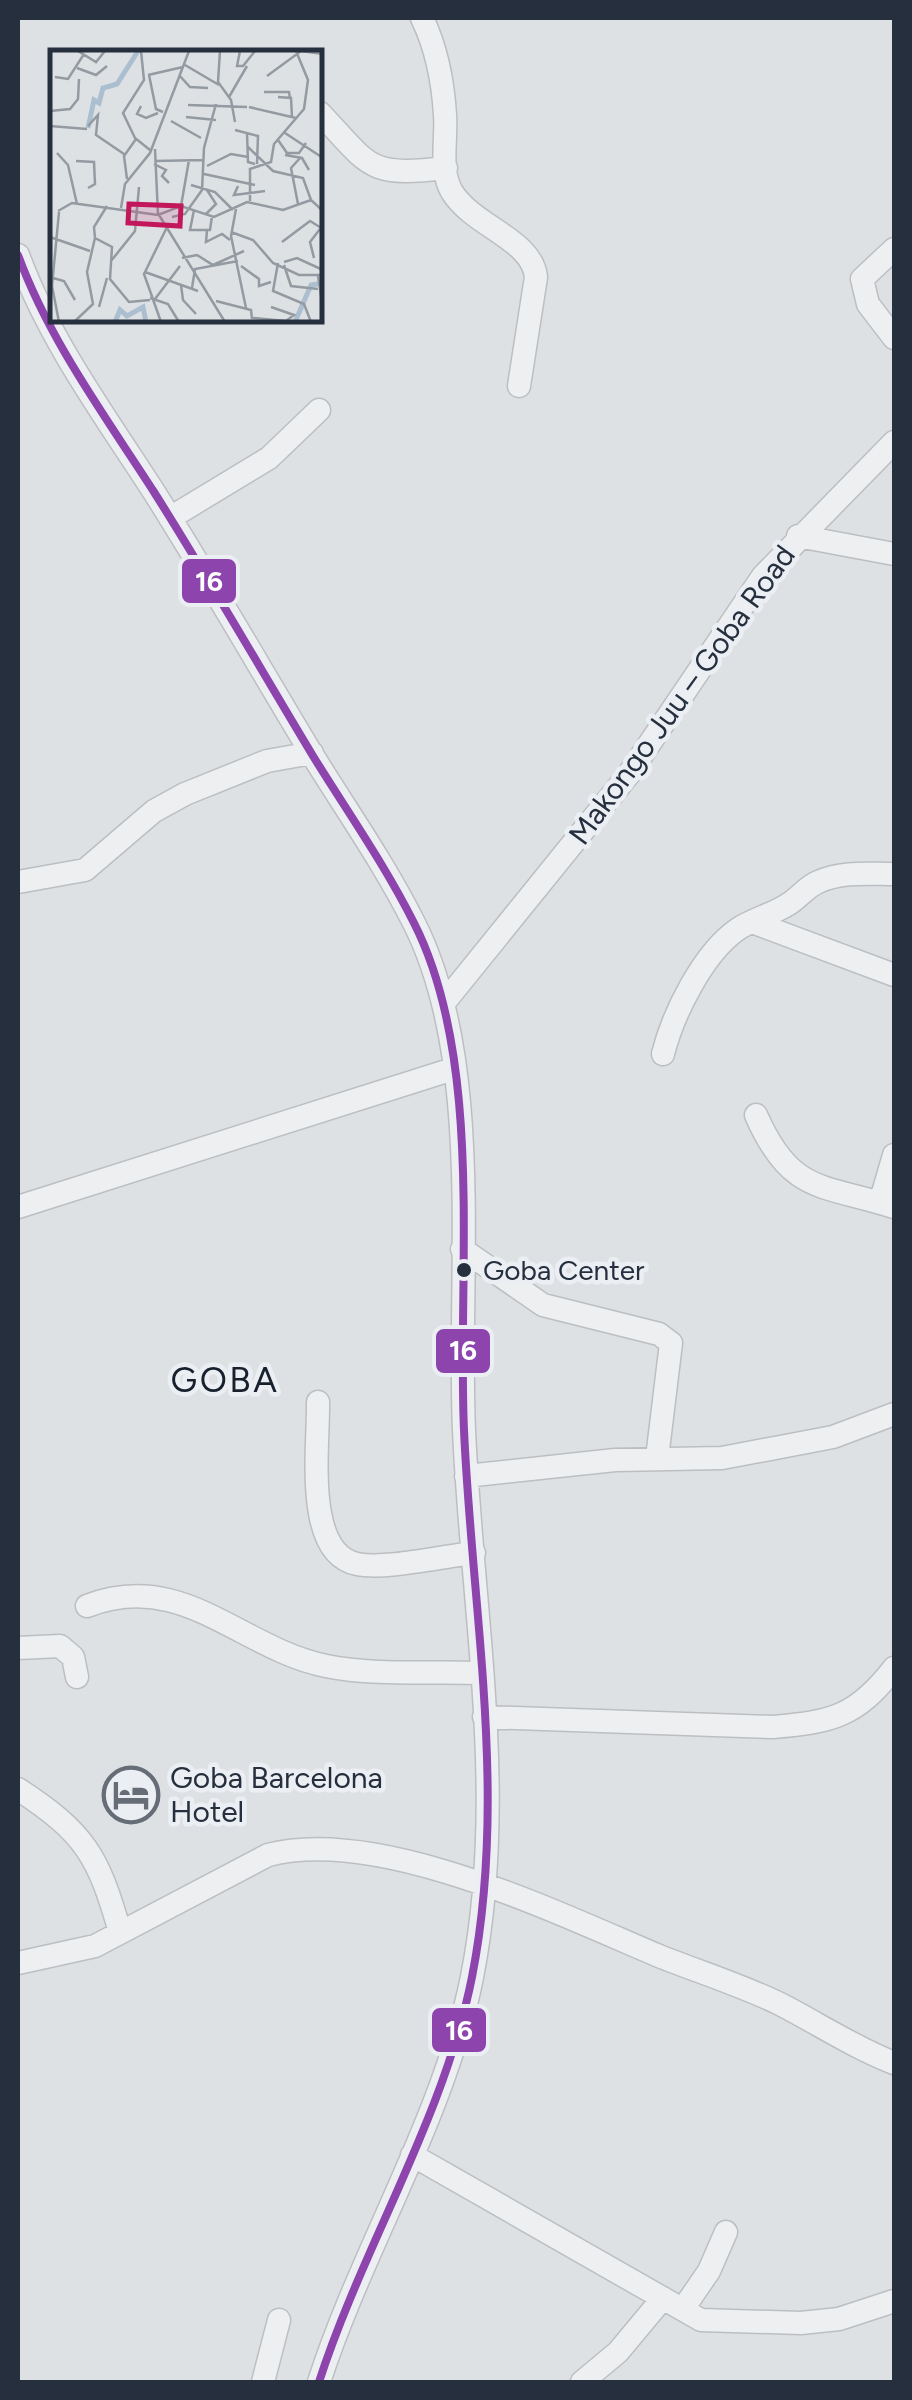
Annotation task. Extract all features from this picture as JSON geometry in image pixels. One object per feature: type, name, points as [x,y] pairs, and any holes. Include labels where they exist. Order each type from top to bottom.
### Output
[{"type":"street","points":[[422,18],[434,44],[442,87],[446,168],[451,190],[481,224],[525,250],[534,262],[536,277],[519,386]]},
{"type":"street","points":[[322,114],[358,156],[378,170],[401,173],[446,168]]},
{"type":"street","points":[[894,249],[862,279],[868,304],[894,338]]},
{"type":"street","points":[[18,255],[50,321]]},
{"type":"street","points":[[50,322],[66,354],[170,518],[414,923],[443,1004],[453,1070],[462,1249],[466,1476],[489,1794],[486,1889],[471,1982],[412,2155],[319,2382]]},
{"type":"street","points":[[170,518],[270,458],[319,410]]},
{"type":"street","name":"Makongo Juu – Goba Road","points":[[443,1004],[629,774],[763,576],[894,442]]},
{"type":"street","points":[[798,536],[894,554]]},
{"type":"street","points":[[18,882],[84,870],[154,811],[185,794],[267,761],[312,754]]},
{"type":"street","points":[[663,1054],[669,1031],[725,940],[786,906],[817,882],[849,873],[894,874]]},
{"type":"street","points":[[752,922],[894,975]]},
{"type":"street","points":[[18,1208],[453,1070]]},
{"type":"street","points":[[756,1115],[768,1140],[802,1178],[829,1193],[887,1205],[894,1155]]},
{"type":"street","points":[[462,1249],[542,1305],[660,1334],[671,1343],[657,1458]]},
{"type":"street","points":[[318,1402],[320,1531],[337,1556],[359,1564],[474,1553]]},
{"type":"street","points":[[466,1476],[657,1458],[722,1458],[833,1437],[894,1414]]},
{"type":"street","points":[[87,1606],[137,1594],[169,1598],[330,1667],[481,1673]]},
{"type":"street","points":[[18,1648],[60,1646],[73,1657],[77,1678]]},
{"type":"street","points":[[484,1716],[773,1727],[813,1724],[854,1712],[871,1698],[894,1668]]},
{"type":"street","points":[[18,1788],[48,1809],[93,1853],[120,1932]]},
{"type":"street","points":[[18,1963],[96,1946],[212,1881],[294,1848],[347,1849],[400,1858],[486,1889],[779,2004],[850,2046],[894,2063]]},
{"type":"street","points":[[412,2155],[701,2320],[801,2323],[839,2319],[894,2301]]},
{"type":"street","points":[[582,2382],[709,2271],[726,2232]]},
{"type":"street","points":[[263,2382],[279,2320]]},
{"type":"transit line","name":"16","points":[[18,255],[45,317],[79,377],[403,901],[436,979],[451,1039],[463,1171],[464,1430],[487,1772],[482,1909],[472,1977],[442,2081],[319,2382]]},
{"type":"place","name":"Goba Center","points":[[464,1270]]},
{"type":"place","name":"Goba Barcelona Hotel","points":[[131,1795]]},
{"type":"district","name":"GOBA","points":[[225,1380]]}]
